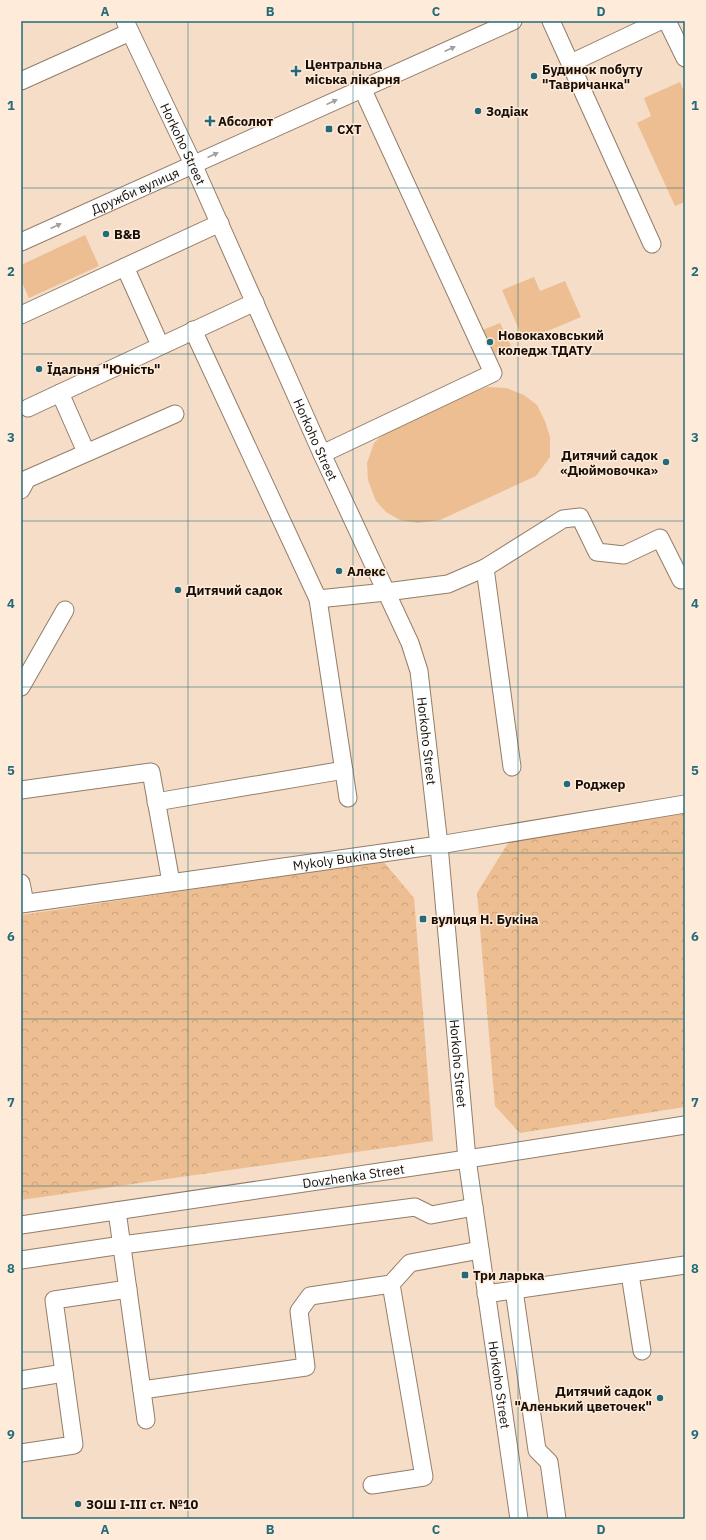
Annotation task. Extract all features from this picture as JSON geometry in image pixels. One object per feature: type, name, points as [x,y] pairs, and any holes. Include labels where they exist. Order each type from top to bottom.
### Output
[{"type":"street","points":[[551,21],[571,62],[652,244]]},
{"type":"street","points":[[571,62],[660,21]]},
{"type":"street","points":[[667,21],[685,58]]},
{"type":"street","name":"Дружби вулиця","points":[[21,242],[509,22]]},
{"type":"street","points":[[21,81],[127,26]]},
{"type":"street","name":"Horkoho Street","points":[[127,26],[220,223],[322,454],[410,643],[419,671],[439,845],[467,1160],[519,1519]]},
{"type":"street","points":[[322,454],[493,373],[362,88]]},
{"type":"street","points":[[21,315],[220,223]]},
{"type":"street","points":[[125,267],[160,345]]},
{"type":"street","points":[[28,408],[160,345],[255,302]]},
{"type":"street","points":[[194,330],[318,599],[348,798]]},
{"type":"street","points":[[60,393],[86,452]]},
{"type":"street","points":[[21,490],[27,479],[175,414]]},
{"type":"street","points":[[318,599],[448,584],[485,568],[563,519],[580,517],[597,552],[624,555],[660,538],[681,580],[685,578]]},
{"type":"street","points":[[485,568],[512,768]]},
{"type":"street","points":[[21,686],[65,610]]},
{"type":"street","points":[[156,802],[344,770]]},
{"type":"street","points":[[21,790],[151,772],[171,882]]},
{"type":"street","name":"Mykoly Bukina Street","points":[[23,904],[439,845],[685,804]]},
{"type":"street","points":[[21,882],[23,904]]},
{"type":"street","name":"Dovzhenka Street","points":[[21,1225],[467,1160],[685,1125]]},
{"type":"street","points":[[21,1260],[415,1207],[431,1215],[474,1207]]},
{"type":"street","points":[[117,1211],[146,1420]]},
{"type":"street","points":[[142,1390],[306,1367],[299,1311],[310,1296],[391,1284],[410,1263],[480,1250]]},
{"type":"street","points":[[486,1294],[685,1266]]},
{"type":"street","points":[[630,1274],[642,1351]]},
{"type":"street","points":[[372,1485],[424,1477],[391,1284]]},
{"type":"street","points":[[21,1453],[74,1445],[54,1300],[128,1289]]},
{"type":"street","points":[[514,1290],[537,1450],[549,1462],[558,1519]]},
{"type":"street","points":[[21,1380],[64,1373]]},
{"type":"green space","points":[[680,82],[685,93],[685,202],[675,206],[637,123],[651,116],[644,98]]},
{"type":"green space","points":[[85,235],[99,266],[29,298],[21,280],[21,265]]},
{"type":"green space","points":[[534,277],[540,291],[565,281],[581,317],[524,341],[502,290]]},
{"type":"green space","points":[[500,323],[511,346],[490,355],[480,331]]},
{"type":"green space","points":[[487,387],[506,388],[524,395],[537,405],[545,421],[550,437],[550,457],[536,476],[440,520],[418,523],[400,520],[386,512],[376,501],[368,480],[367,463],[374,443],[392,426]]},
{"type":"green space","points":[[685,812],[685,1107],[520,1133],[495,1106],[477,893],[510,840]]},
{"type":"green space","points":[[383,861],[414,898],[433,1141],[21,1200],[21,915]]},
{"type":"place","name":"Центральна міська лікарня","points":[[296,71]]},
{"type":"place","name":"Будинок побуту \"Тавричанка\"","points":[[534,76]]},
{"type":"place","name":"Зодіак","points":[[478,111]]},
{"type":"place","name":"Абсолют","points":[[210,121]]},
{"type":"place","name":"СХТ","points":[[329,129]]},
{"type":"place","name":"В&В","points":[[106,234]]},
{"type":"place","name":"Новокаховський коледж ТДАТУ","points":[[490,342]]},
{"type":"place","name":"Їдальня \"Юність\"","points":[[39,369]]},
{"type":"place","name":"Дитячий садок «Дюймовочка»","points":[[666,462]]},
{"type":"place","name":"Алекс","points":[[339,571]]},
{"type":"place","name":"Дитячий садок","points":[[178,590]]},
{"type":"place","name":"Роджер","points":[[567,784]]},
{"type":"place","name":"вулиця Н. Букіна","points":[[423,919]]},
{"type":"place","name":"Три ларька","points":[[465,1275]]},
{"type":"place","name":"Дитячий садок \"Аленький цветочек\"","points":[[660,1398]]},
{"type":"place","name":"ЗОШ І-ІІІ ст. №10","points":[[78,1504]]}]
